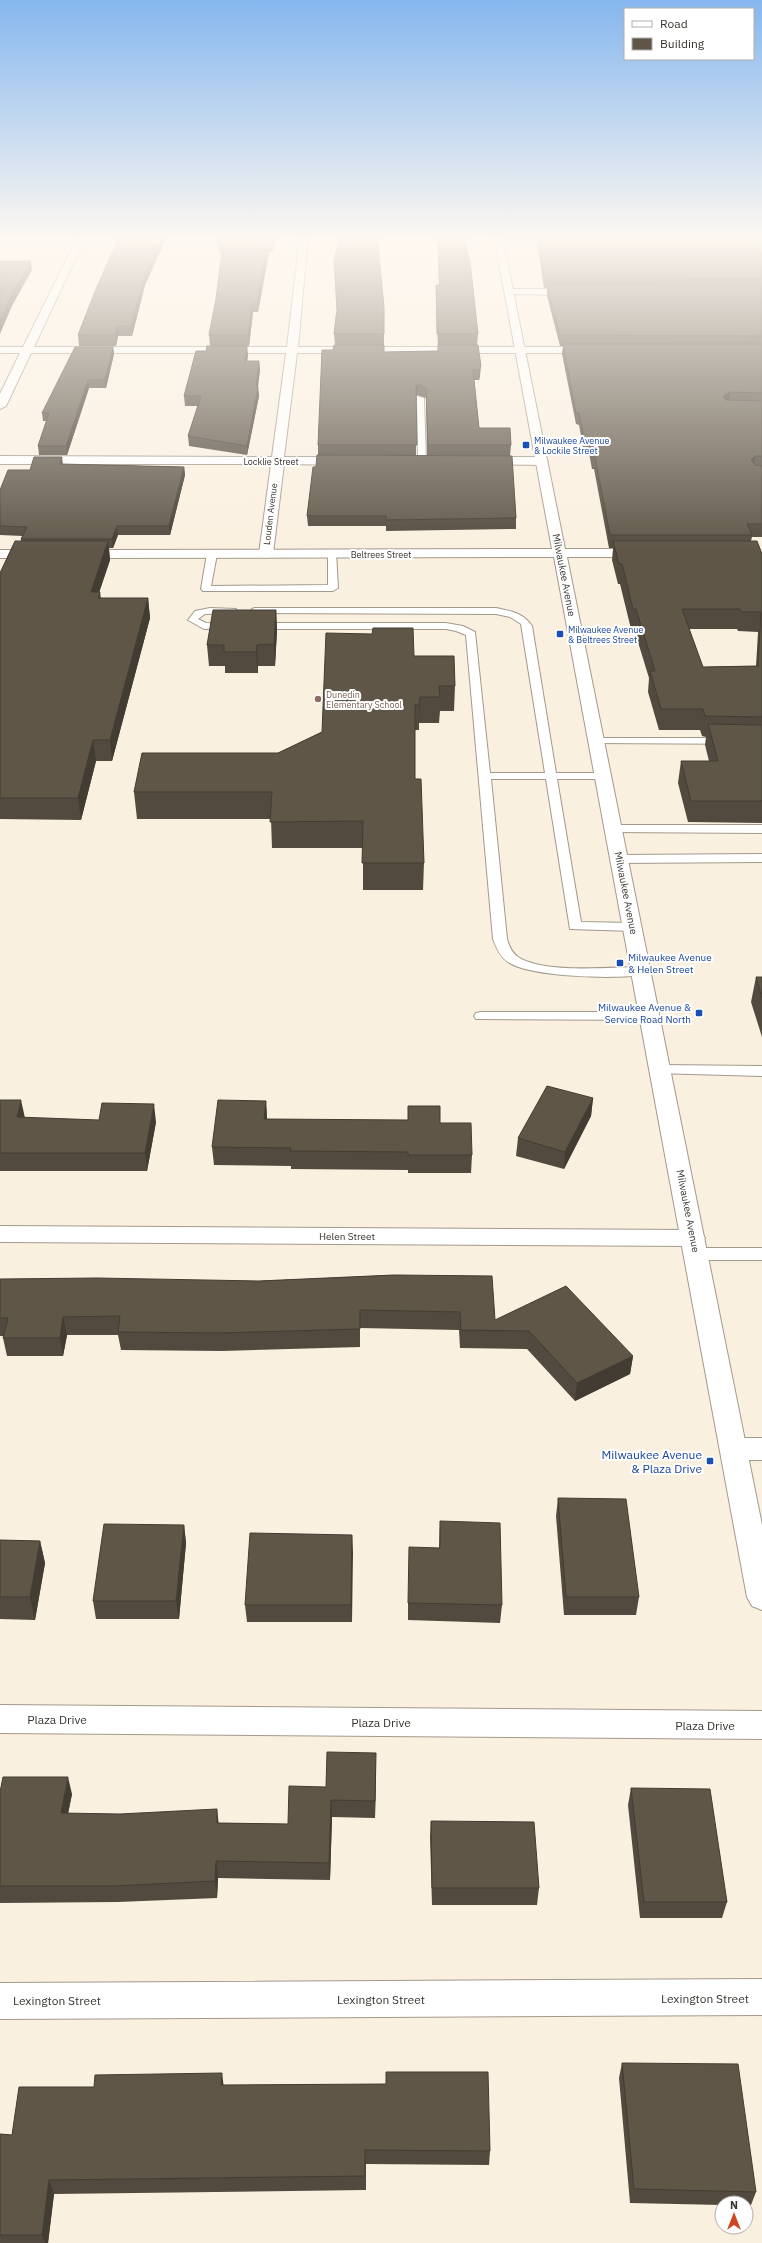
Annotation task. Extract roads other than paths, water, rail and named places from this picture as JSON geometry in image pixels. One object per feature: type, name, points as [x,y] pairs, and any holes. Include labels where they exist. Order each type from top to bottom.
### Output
[{"type":"street","points":[[0,406],[31,341]]},
{"type":"street","name":"Louden Avenue","points":[[266,554],[293,341]]},
{"type":"street","name":"Milwaukee Avenue","points":[[518,341],[642,971],[762,1597]]},
{"type":"street","points":[[0,350],[604,350]]},
{"type":"street","name":"Locklie Street","points":[[0,460],[361,461]]},
{"type":"street","points":[[407,461],[438,461]]},
{"type":"street","points":[[470,461],[542,462]]},
{"type":"street","name":"Beltrees Street","points":[[0,554],[653,553]]},
{"type":"street","name":"Helen Street","points":[[0,1234],[695,1246]]},
{"type":"street","points":[[734,1449],[762,1449]]},
{"type":"street","name":"Plaza Drive","points":[[0,1719],[762,1725]]},
{"type":"street","name":"Lexington Street","points":[[0,2000],[762,1997]]},
{"type":"lane","points":[[420,398],[422,461]]},
{"type":"lane","points":[[212,554],[206,589],[333,588],[333,554]]},
{"type":"lane","points":[[633,927],[575,926],[527,626],[517,616],[496,610],[441,610],[209,611],[197,613],[193,617],[194,622],[204,626],[446,626],[459,628],[471,634],[500,939],[504,950],[512,959],[542,970],[642,971]]},
{"type":"lane","points":[[596,741],[762,741]]},
{"type":"lane","points":[[485,776],[603,776]]},
{"type":"lane","points":[[614,829],[762,829]]},
{"type":"lane","points":[[620,859],[762,858]]},
{"type":"lane","points":[[481,1016],[650,1016]]},
{"type":"lane","points":[[660,1070],[762,1070]]},
{"type":"lane","points":[[695,1246],[762,1254]]},
{"type":"place","name":"Milwaukee Avenue & Lockile Street","points":[[526,445]]},
{"type":"place","name":"Milwaukee Avenue & Beltrees Street","points":[[560,634]]},
{"type":"place","name":"Dunedin Elementary School","points":[[318,699]]},
{"type":"place","name":"Milwaukee Avenue & Helen Street","points":[[620,963]]},
{"type":"place","name":"Milwaukee Avenue & Service Road North","points":[[699,1013]]},
{"type":"place","name":"Milwaukee Avenue & Plaza Drive","points":[[710,1461]]}]
